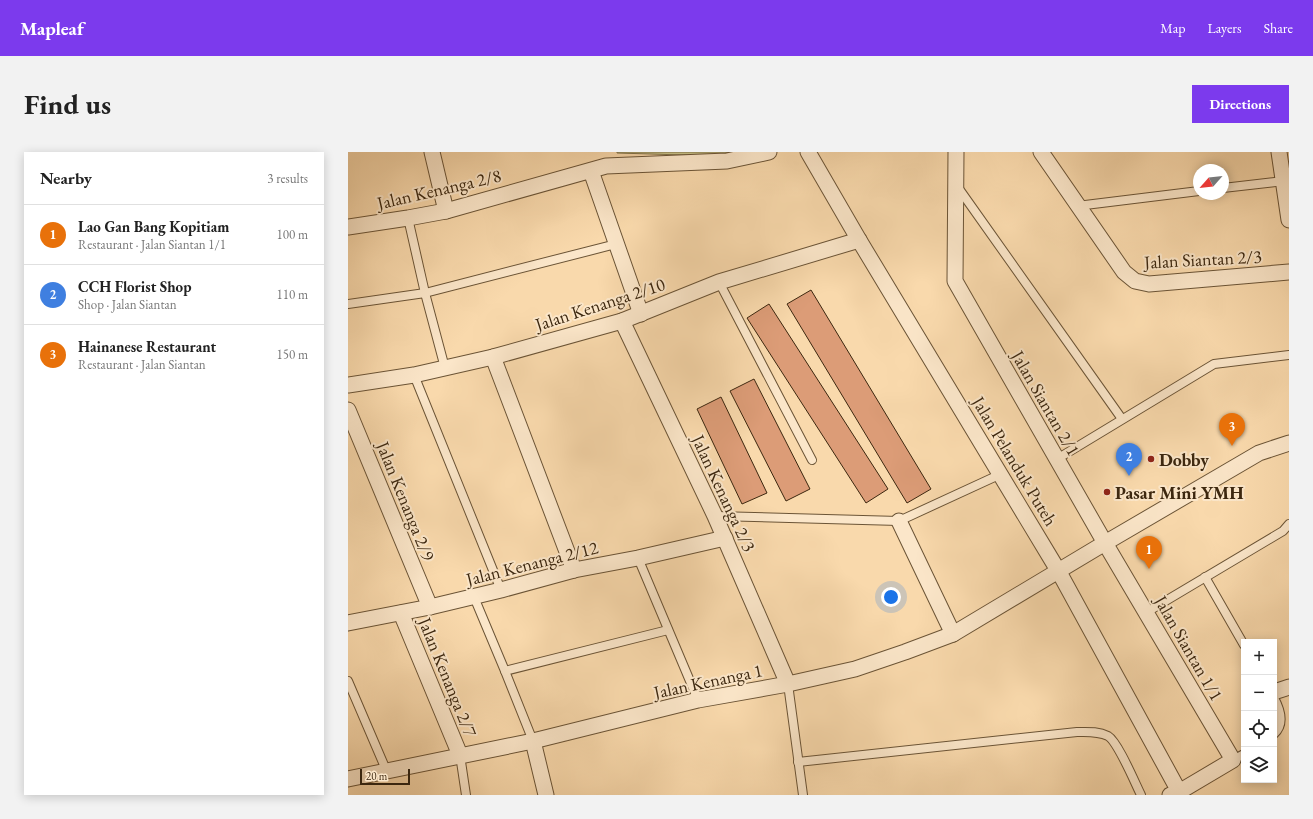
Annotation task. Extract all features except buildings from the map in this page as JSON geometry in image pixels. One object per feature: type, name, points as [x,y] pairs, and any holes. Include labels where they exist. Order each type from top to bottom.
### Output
[{"type":"street","points":[[432,152],[446,211]]},
{"type":"street","name":"Jalan Kenanga 2/8","points":[[348,227],[446,211],[606,166],[727,161],[770,152]]},
{"type":"street","name":"Jalan Pelanduk Puteh","points":[[808,152],[859,240],[1059,572],[1177,794]]},
{"type":"street","points":[[956,152],[957,186]]},
{"type":"street","name":"Jalan Siantan 2/3","points":[[1041,152],[1124,272],[1135,281],[1149,284],[1289,272]]},
{"type":"street","points":[[1279,152],[1289,220]]},
{"type":"street","points":[[591,171],[641,314]]},
{"type":"street","name":"Jalan Siantan 2/1","points":[[957,186],[954,281],[1105,543]]},
{"type":"street","name":"Jalan Kenanga 2/10","points":[[348,385],[414,375],[493,357],[622,321],[719,282],[859,240]]},
{"type":"street","name":"Jalan Kenanga 2/3","points":[[622,321],[715,516],[788,684]]},
{"type":"street","points":[[493,357],[574,570]]},
{"type":"street","name":"Jalan Kenanga 2/9","points":[[348,410],[430,607]]},
{"type":"street","name":"Jalan Kenanga 1","points":[[348,779],[533,741],[698,700],[788,684],[855,669],[953,634],[1259,453],[1289,443]]},
{"type":"street","points":[[900,521],[953,634]]},
{"type":"street","name":"Jalan Kenanga 2/12","points":[[348,623],[430,607],[474,597],[574,570],[638,558],[725,538]]},
{"type":"street","name":"Jalan Siantan 1/1","points":[[1105,543],[1146,612],[1238,757],[1177,794]]},
{"type":"street","name":"Jalan Kenanga 2/7","points":[[401,613],[460,756]]},
{"type":"street","points":[[1277,691],[1289,687]]},
{"type":"street","points":[[533,741],[546,795]]},
{"type":"lane","points":[[1229,187],[1284,181]]},
{"type":"lane","points":[[957,186],[1122,419]]},
{"type":"lane","points":[[1077,206],[1193,192]]},
{"type":"lane","points":[[408,218],[425,293],[445,368]]},
{"type":"lane","points":[[348,304],[425,293],[616,244]]},
{"type":"lane","points":[[719,282],[812,460]]},
{"type":"lane","points":[[1057,459],[1214,364],[1289,355]]},
{"type":"lane","points":[[414,375],[501,590]]},
{"type":"lane","points":[[715,516],[900,521],[1001,474]]},
{"type":"lane","points":[[1146,612],[1283,531],[1289,524]]},
{"type":"lane","points":[[638,558],[698,700]]},
{"type":"lane","points":[[1205,577],[1241,640]]},
{"type":"lane","points":[[474,597],[506,671],[533,741]]},
{"type":"lane","points":[[506,671],[668,630]]},
{"type":"lane","points":[[348,681],[352,697],[387,772]]},
{"type":"lane","points":[[788,684],[803,795]]},
{"type":"lane","points":[[1277,703],[1281,718],[1277,731]]},
{"type":"lane","points":[[798,762],[1077,732],[1100,733],[1109,737],[1119,750],[1141,795]]},
{"type":"lane","points":[[460,756],[466,795]]},
{"type":"shaded area","points":[[617,152],[730,152],[716,156]]},
{"type":"place","name":"Hainanese Restaurant","points":[[1232,446]]},
{"type":"place","name":"Dobby","points":[[1151,459]]},
{"type":"place","name":"CCH Florist Shop","points":[[1129,476]]},
{"type":"place","name":"Pasar Mini YMH","points":[[1107,492]]},
{"type":"place","name":"Lao Gan Bang Kopitiam","points":[[1149,569]]}]
